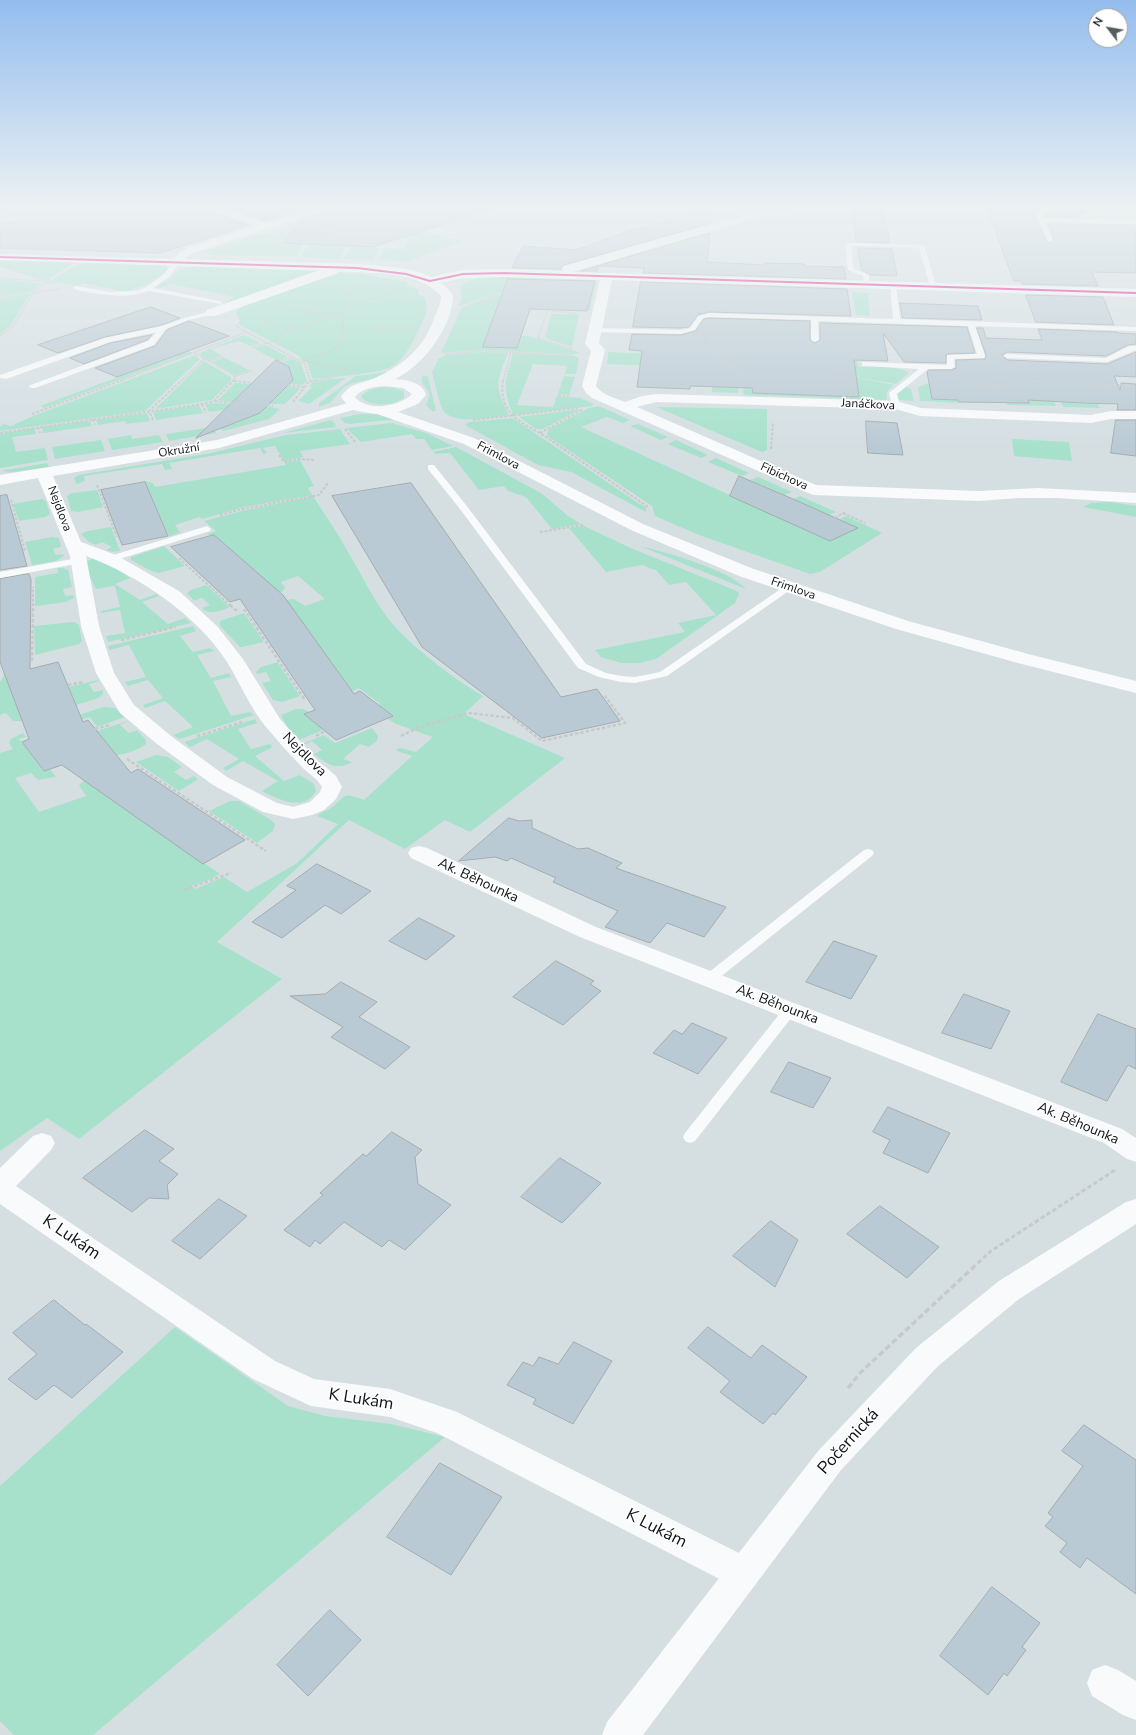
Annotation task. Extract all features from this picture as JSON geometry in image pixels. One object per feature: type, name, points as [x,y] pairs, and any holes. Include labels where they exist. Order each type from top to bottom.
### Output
[{"type":"street","points":[[215,308],[255,298],[289,286]]},
{"type":"street","points":[[375,383],[399,372],[426,348],[437,330],[448,298],[438,286]]},
{"type":"street","name":"Fibichova","points":[[605,286],[592,344],[598,350],[589,386],[590,390],[597,395],[813,490],[979,496],[1002,493],[1034,492],[1136,498]]},
{"type":"street","points":[[934,286],[1136,293]]},
{"type":"street","points":[[422,405],[414,378],[426,357],[426,348]]},
{"type":"street","points":[[355,405],[348,397],[350,392],[360,386],[375,383],[397,382],[406,384],[422,405]]},
{"type":"street","name":"Janáčkova","points":[[624,407],[647,399],[656,398],[896,405],[920,412],[1091,419],[1111,415],[1136,415]]},
{"type":"street","name":"Okružní","points":[[0,480],[219,444],[266,432],[355,405],[379,410],[422,405]]},
{"type":"street","name":"Frimlova","points":[[422,405],[469,441]]},
{"type":"street","name":"Frimlova","points":[[379,410],[469,441],[637,527],[705,557],[788,588],[902,625],[983,648],[1136,687]]},
{"type":"street","name":"Nejdlova","points":[[44,473],[56,499],[75,553],[90,626],[105,673],[126,709],[220,781],[270,808],[293,813],[305,811],[317,806],[329,795],[332,787],[329,780],[310,764],[272,722],[234,659],[202,621],[173,594],[117,557],[75,553]]},
{"type":"street","name":"Ak. Běhounka","points":[[419,853],[588,932],[1113,1136],[1136,1152]]},
{"type":"street","points":[[0,1185],[42,1143]]},
{"type":"street","name":"K Lukám","points":[[0,1190],[264,1370],[311,1392],[390,1403],[446,1422],[743,1573]]},
{"type":"street","name":"Počernická","points":[[620,1735],[830,1460],[927,1357],[1009,1290],[1136,1210]]},
{"type":"street","points":[[1105,1683],[1136,1702]]},
{"type":"lane","points":[[148,289],[151,286]]},
{"type":"lane","points":[[893,286],[898,322]]},
{"type":"lane","points":[[76,288],[107,294],[128,294],[148,289],[215,308]]},
{"type":"lane","points":[[3,377],[108,340],[164,328],[215,308]]},
{"type":"lane","points":[[595,330],[681,332],[693,329],[700,317],[709,315],[1136,329]]},
{"type":"lane","points":[[814,319],[814,340]]},
{"type":"lane","points":[[865,364],[951,367],[950,357],[981,356],[971,324]]},
{"type":"lane","points":[[32,386],[151,343],[164,328]]},
{"type":"lane","points":[[1007,356],[1107,360],[1132,348],[1136,348]]},
{"type":"lane","points":[[896,405],[893,393],[926,367]]},
{"type":"lane","points":[[431,467],[463,507],[582,666],[603,675],[635,680],[663,674],[788,588]]},
{"type":"lane","points":[[117,557],[207,529]]},
{"type":"lane","points":[[0,575],[75,553]]},
{"type":"lane","points":[[709,979],[868,853]]},
{"type":"lane","points":[[690,1137],[790,1010]]},
{"type":"path","points":[[0,336],[13,326],[33,293],[41,286]]},
{"type":"path","points":[[0,298],[76,288]]},
{"type":"path","points":[[302,361],[327,353],[337,347],[342,341],[344,314],[350,304],[350,301],[347,295],[334,289]]},
{"type":"path","points":[[350,301],[380,297],[398,290]]},
{"type":"path","points":[[468,305],[503,293]]},
{"type":"path","points":[[255,298],[292,311],[341,315]]},
{"type":"path","points":[[215,308],[247,332],[305,364],[310,381]]},
{"type":"path","points":[[575,350],[538,338],[547,312],[577,313]]},
{"type":"path","points":[[252,347],[272,342],[289,329],[344,314]]},
{"type":"path","points":[[373,329],[416,330]]},
{"type":"path","points":[[32,414],[247,332]]},
{"type":"path","points":[[511,352],[504,370],[501,385],[506,404],[512,416],[540,433],[650,507],[650,512]]},
{"type":"path","points":[[195,353],[235,376],[251,371]]},
{"type":"path","points":[[209,361],[224,357]]},
{"type":"path","points":[[279,361],[294,357]]},
{"type":"path","points":[[149,412],[204,359]]},
{"type":"path","points":[[299,360],[354,371]]},
{"type":"path","points":[[742,373],[852,377]]},
{"type":"path","points":[[781,374],[781,380]]},
{"type":"path","points":[[214,401],[234,381],[235,376]]},
{"type":"path","points":[[832,376],[833,382]]},
{"type":"path","points":[[310,381],[339,378]]},
{"type":"path","points":[[234,381],[252,383]]},
{"type":"path","points":[[266,432],[310,381]]},
{"type":"path","points":[[957,383],[998,386],[1034,381],[1136,386]]},
{"type":"path","points":[[288,385],[306,387]]},
{"type":"path","points":[[0,432],[149,412],[214,401],[232,403]]},
{"type":"path","points":[[769,471],[774,401]]},
{"type":"path","points":[[202,404],[206,412]]},
{"type":"path","points":[[422,405],[455,422],[583,408],[540,433]]},
{"type":"path","points":[[149,412],[153,420]]},
{"type":"path","points":[[93,419],[95,425]]},
{"type":"path","points":[[38,427],[40,433]]},
{"type":"path","points":[[279,455],[284,462],[314,460]]},
{"type":"path","points":[[207,529],[202,520],[242,509],[319,495],[328,483]]},
{"type":"path","points":[[97,485],[117,557]]},
{"type":"path","points":[[834,518],[843,513]]},
{"type":"path","points":[[540,532],[588,524]]},
{"type":"path","points":[[162,542],[237,611]]},
{"type":"path","points":[[244,609],[305,700]]},
{"type":"path","points":[[97,646],[202,621]]},
{"type":"path","points":[[401,736],[417,728],[468,713],[513,718],[542,741],[625,723],[597,685],[603,675]]},
{"type":"path","points":[[170,744],[267,714]]},
{"type":"path","points":[[127,759],[266,851]]},
{"type":"path","points":[[184,890],[231,873]]},
{"type":"path","points":[[848,1388],[860,1373],[991,1251],[1116,1170]]},
{"type":"green space","points":[[0,286],[38,286],[31,292],[0,297]]},
{"type":"green space","points":[[98,286],[143,286],[126,292]]},
{"type":"green space","points":[[158,286],[166,286],[161,288],[156,287]]},
{"type":"green space","points":[[180,286],[277,286],[222,305],[235,297]]},
{"type":"green space","points":[[297,286],[405,286],[418,289],[418,294],[425,298],[427,310],[423,321],[408,349],[402,358],[393,366],[387,369],[367,373],[314,379],[312,378],[307,363],[299,358],[301,357],[238,324],[240,321],[236,313],[241,307]]},
{"type":"green space","points":[[535,286],[509,291],[458,306],[462,299],[460,287]]},
{"type":"green space","points":[[537,286],[596,286],[590,310],[583,311],[502,295],[483,347],[517,348],[521,336],[529,336],[580,353],[480,350],[441,353],[462,307],[512,291]]},
{"type":"green space","points":[[852,292],[868,293],[870,316],[856,315]]},
{"type":"green space","points":[[30,294],[10,326],[0,334],[0,299]]},
{"type":"green space","points":[[551,314],[579,314],[572,347],[545,338]]},
{"type":"green space","points":[[685,333],[709,335],[739,374],[738,393],[712,392],[713,368],[607,364],[608,352],[682,355],[677,334]]},
{"type":"green space","points":[[244,335],[261,343],[250,346],[239,341],[210,349],[222,356],[209,360],[200,355],[202,352]]},
{"type":"green space","points":[[712,335],[857,357],[858,367],[892,368],[904,370],[909,373],[896,384],[849,376]]},
{"type":"green space","points":[[266,345],[288,357],[278,361],[253,348]]},
{"type":"green space","points":[[188,351],[192,353],[44,408],[40,406]]},
{"type":"green space","points":[[482,352],[508,353],[498,384],[509,415],[484,419],[464,419],[455,418],[448,415],[441,406],[432,372],[439,358],[446,355]]},
{"type":"green space","points":[[513,353],[575,356],[579,358],[576,374],[565,374],[567,366],[533,364],[517,405],[553,407],[557,396],[580,398],[594,404],[591,406],[513,415],[507,397],[506,378]]},
{"type":"green space","points":[[195,355],[200,359],[145,411],[0,431],[0,427],[4,424],[11,426],[33,416]]},
{"type":"green space","points":[[225,358],[249,370],[235,375],[212,362]]},
{"type":"green space","points":[[293,359],[301,363],[307,381],[302,385],[289,384],[293,379],[289,367],[281,362]]},
{"type":"green space","points":[[204,361],[231,377],[231,381],[212,400],[155,409]]},
{"type":"green space","points":[[391,372],[344,387],[331,402],[319,407],[319,403],[356,376]]},
{"type":"green space","points":[[423,375],[428,377],[436,410],[433,412],[426,405],[430,394],[422,383]]},
{"type":"green space","points":[[744,375],[753,379],[753,393],[859,397],[857,383],[835,382],[854,377],[894,385],[888,391],[887,400],[746,395],[743,394]]},
{"type":"green space","points":[[564,376],[575,377],[569,395],[558,394]]},
{"type":"green space","points":[[346,378],[309,404],[298,401],[312,387],[309,386],[313,382]]},
{"type":"green space","points":[[235,383],[251,384],[233,402],[218,400]]},
{"type":"green space","points":[[929,383],[954,384],[930,385],[932,399],[958,400],[959,403],[920,401],[918,387]]},
{"type":"green space","points":[[286,386],[301,388],[285,404],[269,404]]},
{"type":"green space","points":[[381,387],[395,388],[404,392],[404,398],[389,404],[377,404],[366,401],[362,398],[362,395],[369,390]]},
{"type":"green space","points":[[906,387],[911,389],[914,401],[898,400],[897,393]]},
{"type":"green space","points":[[1028,399],[1054,399],[1056,406],[1007,405],[1007,402],[1029,403]]},
{"type":"green space","points":[[1060,400],[1096,401],[1100,408],[1063,407]]},
{"type":"green space","points":[[205,404],[231,404],[224,410],[209,412]]},
{"type":"green space","points":[[199,405],[203,413],[156,420],[153,412]]},
{"type":"green space","points":[[266,406],[280,409],[269,419],[223,431],[220,426],[239,422],[251,417]]},
{"type":"green space","points":[[599,406],[630,420],[623,423],[607,417],[581,427],[830,541],[857,528],[839,519],[846,516],[882,533],[820,572],[810,574],[699,535],[655,516],[652,506],[547,436],[548,430],[589,408]]},
{"type":"green space","points":[[656,407],[767,409],[767,450],[762,452]]},
{"type":"green space","points":[[581,409],[543,429],[536,429],[519,417]]},
{"type":"green space","points":[[147,413],[150,421],[126,424],[125,421],[98,425],[96,420]]},
{"type":"green space","points":[[360,414],[377,414],[398,419],[350,424],[344,423],[340,418]]},
{"type":"green space","points":[[513,418],[646,507],[646,512],[571,472],[538,465],[465,425],[469,422]]},
{"type":"green space","points":[[331,420],[336,425],[335,427],[282,433]]},
{"type":"green space","points":[[90,421],[92,426],[43,433],[42,427]]},
{"type":"green space","points":[[392,423],[426,433],[453,446],[432,450],[424,439],[416,439],[412,434],[361,442],[346,428]]},
{"type":"green space","points":[[638,424],[668,437],[661,440],[630,426]]},
{"type":"green space","points":[[214,427],[216,433],[169,441],[166,434]]},
{"type":"green space","points":[[35,428],[36,434],[12,437],[16,452],[45,448],[48,460],[0,468],[0,434]]},
{"type":"green space","points":[[340,429],[350,444],[300,451],[303,457],[284,461],[275,446],[263,448],[267,453],[263,454],[260,448],[169,463],[172,469],[165,470],[162,464],[84,476],[85,481],[77,484],[74,478],[79,475],[211,453],[286,435]]},
{"type":"green space","points":[[131,435],[132,439],[159,435],[163,442],[112,450],[108,439]]},
{"type":"green space","points":[[1012,439],[1069,442],[1072,461],[1014,456]]},
{"type":"green space","points":[[101,440],[105,451],[55,459],[52,447]]},
{"type":"green space","points":[[676,440],[708,455],[701,458],[668,444]]},
{"type":"green space","points":[[456,447],[541,493],[568,516],[581,524],[552,529],[526,497],[508,491],[504,486],[479,490],[450,453],[436,454],[433,452]]},
{"type":"green space","points":[[716,458],[749,473],[742,476],[708,462]]},
{"type":"green space","points":[[300,460],[314,486],[308,488],[339,536],[376,602],[397,629],[427,657],[483,696],[464,714],[565,758],[470,832],[445,820],[405,849],[349,820],[217,942],[282,979],[79,1139],[47,1118],[0,1151],[0,753],[13,749],[9,743],[11,739],[23,733],[26,737],[18,739],[22,742],[43,771],[50,769],[56,777],[38,780],[31,773],[15,778],[39,812],[86,796],[79,785],[85,780],[220,874],[191,886],[195,889],[224,877],[247,892],[296,864],[338,824],[317,816],[331,808],[345,796],[352,796],[364,800],[412,756],[397,751],[396,749],[401,748],[416,752],[433,737],[396,724],[388,719],[393,716],[359,688],[352,691],[285,600],[294,599],[305,606],[325,599],[298,576],[281,582],[285,587],[283,591],[279,593],[214,535],[210,536],[207,534],[216,531],[204,521],[242,511],[310,497],[308,496],[245,507],[202,519],[200,517],[175,525],[180,532],[169,537],[145,481],[153,483],[155,487],[286,465],[285,462]]},
{"type":"green space","points":[[47,463],[49,467],[13,472],[1,471]]},
{"type":"green space","points":[[758,477],[792,492],[785,495],[750,480]]},
{"type":"green space","points":[[97,490],[103,507],[78,512],[71,511],[67,496],[72,493]]},
{"type":"green space","points":[[800,496],[836,512],[829,515],[793,499]]},
{"type":"green space","points":[[42,499],[46,501],[50,514],[45,517],[19,521],[13,504]]},
{"type":"green space","points":[[1111,502],[1136,506],[1136,517],[1083,507],[1091,503]]},
{"type":"green space","points":[[584,526],[633,549],[737,591],[739,594],[735,603],[656,659],[640,663],[621,663],[601,657],[595,650],[685,632],[678,623],[716,615],[686,582],[669,585],[657,571],[642,565],[606,572],[569,528]]},
{"type":"green space","points":[[111,527],[120,551],[112,552],[106,550],[112,547],[102,542],[96,545],[89,542],[81,534],[88,531]]},
{"type":"green space","points":[[52,537],[59,538],[61,547],[53,549],[56,555],[63,554],[64,556],[56,561],[32,565],[25,542]]},
{"type":"green space","points":[[164,546],[185,566],[159,573],[151,571],[131,560],[131,557]]},
{"type":"green space","points":[[640,546],[680,557],[712,569],[738,582],[746,589]]},
{"type":"green space","points":[[95,558],[102,559],[130,578],[115,584],[140,600],[156,594],[159,596],[142,602],[168,624],[185,618],[191,623],[108,642],[106,636],[125,633],[120,610],[101,613],[101,611],[120,607],[115,586],[96,589],[85,567],[85,562]]},
{"type":"green space","points":[[57,568],[68,570],[72,587],[63,589],[65,596],[73,595],[74,598],[66,602],[35,606],[35,577],[58,573]]},
{"type":"green space","points":[[206,585],[230,607],[216,612],[208,612],[202,608],[210,605],[202,598],[194,601],[187,593],[191,590]]},
{"type":"green space","points":[[244,613],[264,642],[240,647],[220,626],[220,621]]},
{"type":"green space","points":[[74,622],[79,625],[82,641],[79,644],[35,655],[34,626]]},
{"type":"green space","points":[[193,626],[196,631],[180,636],[193,652],[210,648],[214,651],[197,655],[211,678],[229,673],[231,677],[213,681],[231,716],[250,712],[254,715],[180,739],[173,735],[193,727],[165,701],[145,708],[143,705],[163,698],[148,680],[128,686],[125,682],[146,677],[129,645],[109,650],[108,646]]},
{"type":"green space","points":[[278,662],[300,696],[282,702],[273,700],[262,683],[271,681],[266,672],[257,674],[256,672],[261,667]]},
{"type":"green space","points":[[5,674],[19,712],[26,721],[13,721],[6,713],[0,715],[0,682]]},
{"type":"green space","points":[[99,681],[89,684],[94,692],[103,690],[103,694],[99,698],[73,706],[74,700],[69,687]]},
{"type":"green space","points":[[103,707],[115,708],[125,717],[97,727],[90,717],[48,731],[55,723]]},
{"type":"green space","points":[[296,709],[303,709],[309,712],[304,714],[323,730],[299,740],[287,727],[281,715]]},
{"type":"green space","points":[[255,719],[257,723],[238,729],[251,749],[270,744],[272,746],[271,748],[255,756],[284,781],[300,775],[314,784],[316,791],[311,798],[298,803],[290,802],[262,791],[278,781],[243,761],[226,771],[223,768],[239,759],[207,739],[190,747],[184,742]]},
{"type":"green space","points":[[129,721],[120,725],[129,733],[137,730],[146,740],[146,744],[138,749],[120,755],[111,755],[111,748],[97,731]]},
{"type":"green space","points":[[372,728],[378,736],[377,741],[369,747],[360,744],[343,759],[352,762],[347,765],[337,766],[323,761],[314,754],[322,750],[312,741],[304,745],[302,744],[324,735],[335,743]]},
{"type":"green space","points":[[156,755],[168,757],[182,767],[174,772],[186,780],[194,776],[197,780],[179,791],[136,762]]},
{"type":"green space","points":[[230,801],[239,801],[271,820],[275,824],[273,831],[257,843],[209,811]]},
{"type":"green space","points":[[175,1327],[288,1406],[325,1416],[391,1424],[445,1437],[93,1735],[14,1735],[0,1721],[0,1486]]},
{"type":"building","points":[[505,286],[594,286],[587,311],[530,309],[517,348],[483,347]]},
{"type":"building","points":[[640,286],[758,286],[847,289],[851,316],[709,312],[698,315],[689,327],[633,327]]},
{"type":"building","points":[[1026,295],[1103,297],[1114,325],[1036,322]]},
{"type":"building","points":[[900,303],[978,306],[982,320],[903,318]]},
{"type":"building","points":[[151,307],[180,318],[162,325],[105,337],[58,353],[38,345]]},
{"type":"building","points":[[704,319],[810,321],[810,340],[814,343],[820,340],[820,323],[967,327],[975,353],[947,354],[946,363],[904,362],[883,333],[888,361],[854,360],[859,397],[753,393],[752,388],[690,386],[690,389],[637,387],[642,351],[629,350],[632,334],[681,335],[695,331]]},
{"type":"building","points":[[189,321],[229,336],[117,377],[95,368],[155,346],[167,330]]},
{"type":"building","points":[[977,328],[983,328],[986,338],[1042,340],[1038,329],[1136,334],[1136,344],[1128,345],[1106,356],[1007,352],[1002,355],[1007,360],[1107,364],[1136,352],[1136,377],[1114,376],[1120,390],[1121,383],[1136,384],[1136,410],[1117,410],[1118,404],[1028,400],[1029,403],[959,402],[958,400],[932,399],[927,372],[929,370],[951,370],[956,368],[956,360],[985,359],[986,356]]},
{"type":"building","points":[[152,335],[147,340],[84,364],[70,358],[110,343]]},
{"type":"building","points":[[276,360],[289,367],[293,380],[260,413],[196,438]]},
{"type":"building","points":[[1116,420],[1136,420],[1136,456],[1111,453]]},
{"type":"building","points":[[866,421],[897,423],[903,455],[868,453]]},
{"type":"building","points":[[739,476],[858,528],[830,541],[730,496]]},
{"type":"building","points":[[145,482],[168,536],[122,545],[101,490]]},
{"type":"building","points":[[411,483],[561,697],[597,689],[620,721],[542,738],[422,647],[332,496]]},
{"type":"building","points":[[7,495],[27,566],[0,570],[0,496]]},
{"type":"building","points":[[214,535],[283,595],[354,694],[360,691],[393,716],[336,740],[304,714],[315,710],[240,599],[230,602],[171,547]]},
{"type":"building","points":[[29,574],[31,579],[30,669],[58,662],[83,722],[88,720],[131,773],[138,769],[245,840],[203,864],[62,765],[44,771],[22,742],[29,739],[0,662],[0,579]]},
{"type":"building","points":[[509,818],[519,821],[532,820],[532,828],[578,849],[588,848],[622,863],[616,868],[726,907],[704,937],[667,923],[650,943],[605,927],[618,911],[553,882],[556,878],[511,858],[507,861],[495,857],[459,861]]},
{"type":"building","points":[[317,864],[371,891],[341,914],[325,905],[282,938],[252,922],[296,890],[287,886]]},
{"type":"building","points":[[419,918],[455,936],[426,960],[389,941]]},
{"type":"building","points":[[834,941],[877,956],[851,999],[806,982]]},
{"type":"building","points":[[556,961],[594,981],[590,984],[601,991],[563,1025],[513,997]]},
{"type":"building","points":[[341,982],[377,1002],[359,1017],[410,1047],[385,1069],[331,1037],[343,1027],[290,996],[325,994]]},
{"type":"building","points":[[964,994],[1010,1011],[991,1049],[942,1033]]},
{"type":"building","points":[[1098,1014],[1136,1029],[1136,1069],[1128,1065],[1107,1101],[1061,1082]]},
{"type":"building","points":[[692,1023],[727,1038],[698,1074],[653,1053],[674,1030],[682,1034]]},
{"type":"building","points":[[789,1062],[831,1078],[813,1108],[771,1092]]},
{"type":"building","points":[[888,1107],[950,1133],[928,1173],[883,1153],[890,1140],[873,1132]]},
{"type":"building","points":[[145,1130],[174,1149],[159,1161],[178,1174],[167,1185],[169,1199],[149,1198],[132,1212],[83,1178]]},
{"type":"building","points":[[392,1132],[422,1150],[415,1157],[418,1184],[451,1205],[405,1250],[389,1240],[382,1247],[344,1222],[320,1244],[315,1240],[310,1247],[284,1230],[323,1195],[320,1193],[363,1154],[366,1156]]},
{"type":"building","points":[[560,1158],[601,1183],[562,1223],[521,1197]]},
{"type":"building","points":[[219,1199],[247,1216],[200,1259],[172,1241]]},
{"type":"building","points":[[880,1206],[939,1247],[907,1278],[847,1234]]},
{"type":"building","points":[[771,1221],[798,1240],[775,1287],[733,1256]]},
{"type":"building","points":[[54,1300],[85,1325],[86,1324],[123,1352],[72,1398],[54,1385],[36,1400],[8,1379],[37,1354],[13,1333]]},
{"type":"building","points":[[708,1327],[751,1358],[762,1345],[807,1377],[775,1415],[773,1413],[763,1424],[720,1392],[730,1381],[688,1348]]},
{"type":"building","points":[[574,1342],[612,1361],[573,1424],[533,1404],[536,1399],[507,1385],[523,1362],[533,1366],[539,1357],[558,1364]]},
{"type":"building","points":[[1084,1425],[1136,1460],[1136,1594],[1087,1558],[1080,1568],[1060,1552],[1067,1543],[1045,1526],[1053,1517],[1048,1513],[1083,1466],[1062,1451]]},
{"type":"building","points":[[440,1463],[502,1497],[451,1575],[387,1537]]},
{"type":"building","points":[[992,1587],[1040,1623],[1022,1647],[1026,1650],[1007,1676],[1004,1673],[988,1695],[940,1656]]},
{"type":"building","points":[[330,1610],[361,1640],[308,1696],[277,1665]]},
{"type":"transit line","points":[[913,286],[1136,293]]}]
